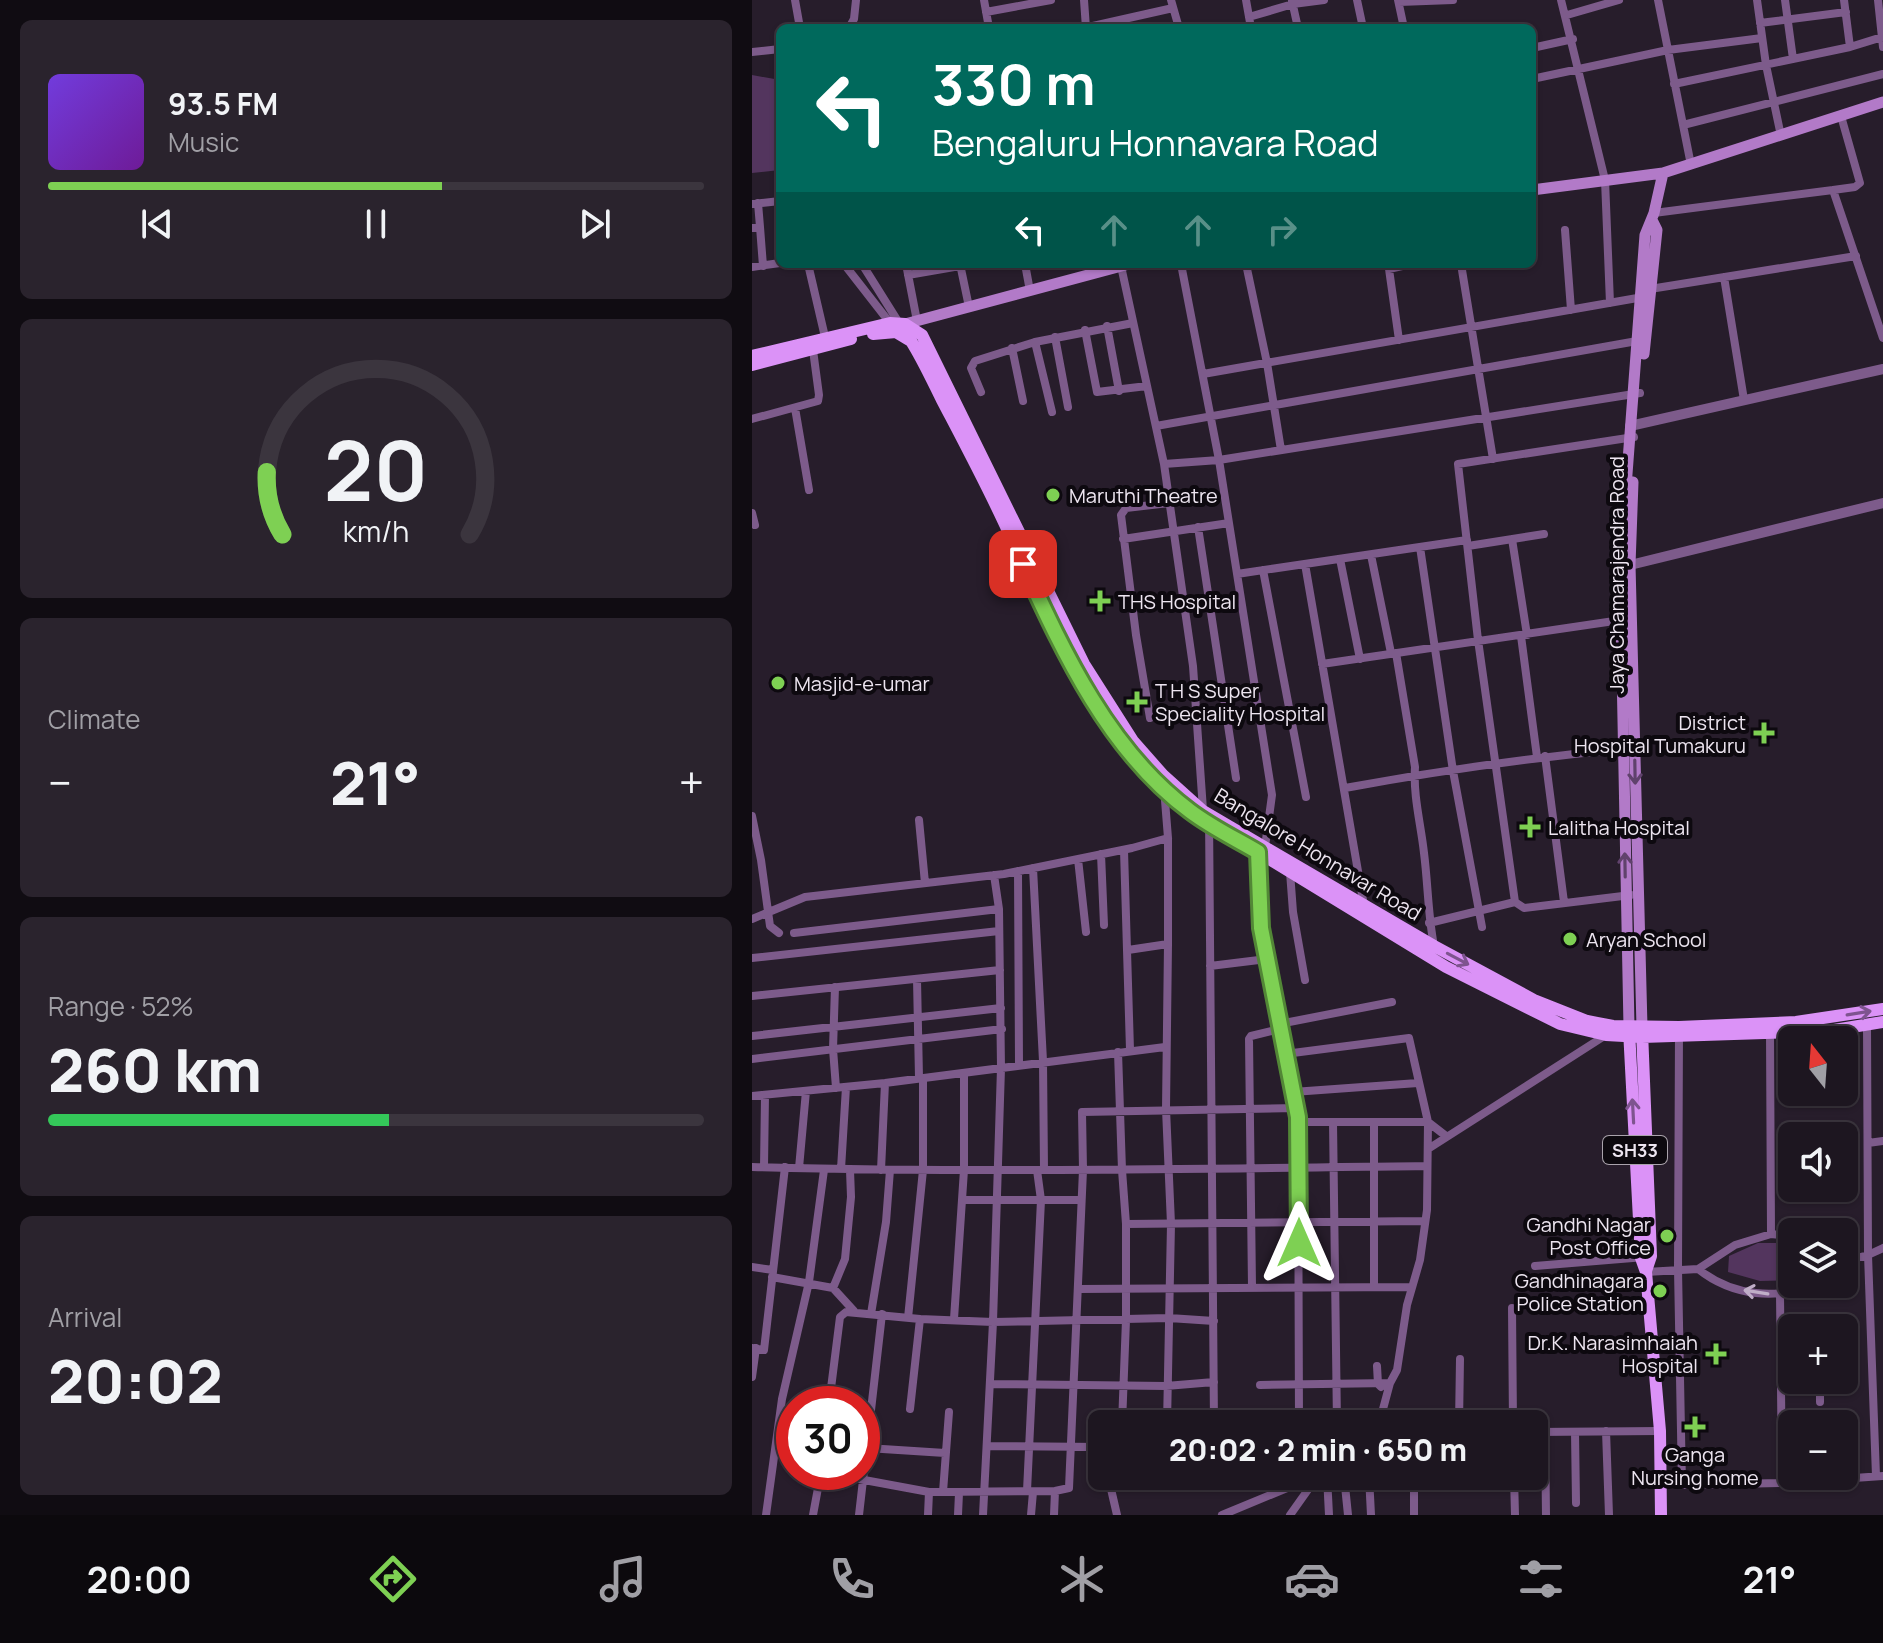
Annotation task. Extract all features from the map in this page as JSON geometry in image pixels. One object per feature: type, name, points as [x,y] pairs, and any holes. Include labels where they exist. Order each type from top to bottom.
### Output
[{"type":"main road","points":[[1536,189],[1663,173],[1883,102]]},
{"type":"main road","name":"Jaya Chamarajendra Road","points":[[1635,1032],[1625,896],[1621,620],[1632,431],[1647,294],[1645,235],[1653,217],[1663,173]]},
{"type":"main road","points":[[752,356],[825,337],[902,324],[1114,268]]},
{"type":"main road","name":"Jaya Chamarajendra Road","points":[[1636,393],[1637,341],[1647,294]]},
{"type":"main road","points":[[752,365],[902,324]]},
{"type":"main road","name":"Bangalore Honnavar Road","points":[[902,324],[922,335],[993,489],[1084,664],[1133,741],[1206,816],[1346,900],[1365,907],[1565,1014],[1587,1021],[1635,1032],[1679,1032],[1796,1022],[1883,1009]]},
{"type":"main road","points":[[993,489],[1076,672],[1125,748],[1164,789],[1206,816]]},
{"type":"main road","name":"Jaya Chamarajendra Road","points":[[1625,566],[1638,894],[1635,1032]]},
{"type":"main road","points":[[1261,849],[1290,872],[1346,900],[1446,967],[1515,1002],[1560,1024],[1606,1035],[1635,1032]]},
{"type":"main road","points":[[1679,1032],[1828,1031],[1883,1022]]},
{"type":"main road","name":"SH33","points":[[1635,1032],[1646,1272],[1660,1431],[1661,1515]]},
{"type":"street","points":[[795,0],[799,24]]},
{"type":"street","points":[[851,24],[856,0]]},
{"type":"street","points":[[984,0],[988,24]]},
{"type":"street","points":[[986,12],[1051,0]]},
{"type":"street","points":[[1084,0],[1086,24]]},
{"type":"street","points":[[1246,0],[1250,24]]},
{"type":"street","points":[[1249,17],[1292,2],[1324,0]]},
{"type":"street","points":[[1357,0],[1362,24]]},
{"type":"street","points":[[1403,24],[1399,1],[1453,0]]},
{"type":"street","points":[[1561,0],[1605,180],[1610,303]]},
{"type":"street","points":[[1567,15],[1619,0]]},
{"type":"street","points":[[1658,0],[1691,165]]},
{"type":"street","points":[[1757,0],[1766,65],[1781,136]]},
{"type":"street","points":[[1785,0],[1793,59]]},
{"type":"street","points":[[1844,0],[1850,47]]},
{"type":"street","points":[[1674,84],[1882,42],[1878,0]]},
{"type":"street","points":[[1292,2],[1297,24]]},
{"type":"street","points":[[1100,24],[1172,4],[1178,24]]},
{"type":"street","points":[[1760,23],[1846,12]]},
{"type":"street","points":[[1536,78],[1668,50],[1762,38]]},
{"type":"street","points":[[1536,47],[1573,39]]},
{"type":"street","points":[[752,52],[776,49]]},
{"type":"street","points":[[1683,125],[1883,74]]},
{"type":"street","points":[[1653,217],[1855,187],[1860,183],[1841,116]]},
{"type":"street","points":[[1833,190],[1883,338]]},
{"type":"street","points":[[763,266],[755,204],[776,201]]},
{"type":"street","points":[[1565,230],[1571,310]]},
{"type":"street","points":[[1203,374],[1610,303],[1724,277],[1856,256]]},
{"type":"street","points":[[752,267],[776,264]]},
{"type":"street","points":[[809,268],[825,337]]},
{"type":"street","points":[[848,268],[902,324]]},
{"type":"street","points":[[865,268],[902,324]]},
{"type":"street","points":[[902,324],[907,268]]},
{"type":"street","points":[[908,275],[932,268]]},
{"type":"street","points":[[961,268],[969,307]]},
{"type":"street","points":[[1026,268],[1030,291]]},
{"type":"street","points":[[1125,268],[1133,323],[1164,464],[1193,666],[1206,816],[1214,1410]]},
{"type":"street","points":[[1182,268],[1219,460],[1272,795],[1261,849],[1261,928],[1298,1122],[1299,1410]]},
{"type":"street","points":[[1247,268],[1281,450]]},
{"type":"street","points":[[1391,268],[1388,273],[1399,340]]},
{"type":"street","points":[[1462,268],[1493,459]]},
{"type":"street","points":[[1724,277],[1744,400]]},
{"type":"street","points":[[981,392],[971,368],[972,363],[1055,337],[1133,323]]},
{"type":"street","points":[[1107,326],[1119,391]]},
{"type":"street","points":[[1085,330],[1097,392],[1147,386]]},
{"type":"street","points":[[1055,337],[1068,407]]},
{"type":"street","points":[[1156,426],[1637,341]]},
{"type":"street","points":[[1035,342],[1052,412]]},
{"type":"street","points":[[1012,348],[1023,401]]},
{"type":"street","points":[[752,419],[820,399],[813,350]]},
{"type":"street","points":[[1515,902],[1478,640],[1458,464],[1632,431],[1744,400],[1883,369]]},
{"type":"street","points":[[1164,464],[1219,460],[1636,393]]},
{"type":"street","points":[[795,408],[809,490]]},
{"type":"street","points":[[1150,718],[1121,515],[1123,510],[1169,503]]},
{"type":"street","points":[[1625,566],[1883,503]]},
{"type":"street","points":[[752,513],[755,525]]},
{"type":"street","points":[[1123,539],[1229,523]]},
{"type":"street","points":[[1198,527],[1236,778]]},
{"type":"street","points":[[1237,574],[1420,547],[1544,534]]},
{"type":"street","points":[[1512,539],[1564,902]]},
{"type":"street","points":[[1420,547],[1453,771],[1482,927]]},
{"type":"street","points":[[1371,555],[1394,653],[1414,775],[1434,946]]},
{"type":"street","points":[[1340,559],[1360,659]]},
{"type":"street","points":[[1305,564],[1365,907]]},
{"type":"street","points":[[1263,570],[1306,797]]},
{"type":"street","points":[[1322,664],[1621,620]]},
{"type":"street","points":[[1345,788],[1541,757],[1622,749]]},
{"type":"street","points":[[1163,775],[1168,838],[1165,1047],[1171,1224],[1167,1410]]},
{"type":"street","points":[[752,816],[770,926],[779,933]]},
{"type":"street","points":[[919,820],[925,883]]},
{"type":"street","points":[[752,919],[805,897],[994,875],[1124,850],[1168,838]]},
{"type":"street","points":[[1124,850],[1130,1050]]},
{"type":"street","points":[[1101,854],[1104,925]]},
{"type":"street","points":[[1078,859],[1086,932]]},
{"type":"street","points":[[1031,1515],[1029,1446],[1041,1200],[1043,1061],[1033,868]]},
{"type":"street","points":[[1018,871],[1019,1065]]},
{"type":"street","points":[[1290,872],[1293,912],[1305,980]]},
{"type":"street","points":[[983,1515],[993,1322],[1002,1029],[999,909],[994,875]]},
{"type":"street","points":[[1429,923],[1515,902],[1524,908],[1638,894]]},
{"type":"street","points":[[794,933],[999,909]]},
{"type":"street","points":[[752,958],[999,931]]},
{"type":"street","points":[[1128,950],[1168,944]]},
{"type":"street","points":[[1210,966],[1267,959]]},
{"type":"street","points":[[752,996],[1000,970]]},
{"type":"street","points":[[908,1318],[923,1170],[917,979]]},
{"type":"street","points":[[835,987],[833,1049],[836,1088]]},
{"type":"street","points":[[1252,1287],[1249,1039],[1280,1026],[1392,1002]]},
{"type":"street","points":[[752,1036],[1001,1008]]},
{"type":"street","points":[[1858,1478],[1880,1476],[1879,1397],[1868,1255],[1867,1025]]},
{"type":"street","points":[[752,1059],[1002,1029]]},
{"type":"street","points":[[1679,1032],[1678,1269],[1682,1485],[1778,1483]]},
{"type":"street","points":[[1770,1033],[1771,1234]]},
{"type":"street","points":[[1428,1149],[1606,1035]]},
{"type":"street","points":[[1285,1054],[1409,1038],[1428,1122],[1425,1221],[1397,1370],[1390,1383],[1384,1410]]},
{"type":"street","points":[[752,1096],[885,1083],[1165,1047]]},
{"type":"street","points":[[1118,1052],[1126,1224],[1123,1410]]},
{"type":"street","points":[[954,1319],[964,1170],[964,1073]]},
{"type":"street","points":[[871,1314],[886,1222],[885,1083]]},
{"type":"street","points":[[1293,1092],[1418,1083]]},
{"type":"street","points":[[833,1288],[845,1259],[851,1197],[845,1169],[846,1087]]},
{"type":"street","points":[[799,1168],[806,1091]]},
{"type":"street","points":[[764,1167],[765,1095]]},
{"type":"street","points":[[880,1484],[929,1492],[959,1493],[1069,1488],[1083,1170],[1082,1112],[1296,1108]]},
{"type":"street","points":[[1298,1122],[1428,1122],[1446,1136]]},
{"type":"street","points":[[1333,1122],[1337,1410]]},
{"type":"street","points":[[1374,1122],[1374,1287]]},
{"type":"street","points":[[1868,1143],[1883,1141]]},
{"type":"street","points":[[752,1167],[824,1170],[1211,1170],[1427,1166]]},
{"type":"street","points":[[752,1377],[754,1348],[764,1350],[785,1167]]},
{"type":"street","points":[[766,1515],[782,1399],[809,1282],[824,1170]]},
{"type":"street","points":[[962,1200],[1080,1200]]},
{"type":"street","points":[[1126,1224],[1425,1221]]},
{"type":"street","points":[[1698,1269],[1735,1245],[1778,1235]]},
{"type":"street","points":[[1858,1256],[1883,1248]]},
{"type":"street","points":[[1535,1266],[1646,1257]]},
{"type":"street","points":[[752,1267],[833,1288],[854,1311]]},
{"type":"street","points":[[1646,1272],[1698,1269],[1722,1284],[1743,1291],[1778,1294]]},
{"type":"street","points":[[1078,1289],[1412,1287]]},
{"type":"street","points":[[1512,1308],[1513,1410]]},
{"type":"street","points":[[831,1386],[840,1317],[846,1312],[993,1322],[1169,1318],[1214,1321]]},
{"type":"street","points":[[874,1386],[882,1314]]},
{"type":"street","points":[[910,1409],[920,1319]]},
{"type":"street","points":[[1459,1410],[1460,1359]]},
{"type":"street","points":[[1377,1366],[1378,1384],[1387,1393]]},
{"type":"street","points":[[990,1384],[1166,1386],[1214,1382]]},
{"type":"street","points":[[1260,1385],[1390,1383]]},
{"type":"street","points":[[1820,1394],[1820,1402]]},
{"type":"street","points":[[943,1492],[949,1412]]},
{"type":"street","points":[[1606,1431],[1609,1515]]},
{"type":"street","points":[[1548,1432],[1660,1431]]},
{"type":"street","points":[[1575,1432],[1576,1503]]},
{"type":"street","points":[[988,1446],[1088,1447]]},
{"type":"street","points":[[880,1449],[945,1453]]},
{"type":"street","points":[[813,1515],[818,1490]]},
{"type":"street","points":[[859,1515],[862,1490]]},
{"type":"street","points":[[1111,1490],[1117,1515]]},
{"type":"street","points":[[1222,1515],[1275,1490]]},
{"type":"street","points":[[1290,1515],[1307,1490]]},
{"type":"street","points":[[1328,1490],[1329,1515]]},
{"type":"street","points":[[1345,1490],[1348,1515]]},
{"type":"street","points":[[1370,1490],[1371,1515]]},
{"type":"street","points":[[1414,1490],[1414,1515]]},
{"type":"street","points":[[1514,1490],[1515,1515]]},
{"type":"street","points":[[1546,1490],[1546,1515]]},
{"type":"street","points":[[1054,1515],[1055,1491]]},
{"type":"street","points":[[928,1515],[929,1492]]},
{"type":"street","points":[[958,1515],[959,1493]]},
{"type":"shaded area","points":[[752,75],[776,79],[776,170],[752,173]]},
{"type":"shaded area","points":[[1758,1243],[1778,1243],[1778,1280],[1760,1281],[1728,1272],[1729,1256]]},
{"type":"place","name":"Maruthi Theatre","points":[[1053,495]]},
{"type":"place","name":"THS Hospital","points":[[1100,601]]},
{"type":"place","name":"Masjid-e-umar","points":[[778,683]]},
{"type":"place","name":"T H S Super Speciality Hospital","points":[[1137,702]]},
{"type":"place","name":"District Hospital Tumakuru","points":[[1764,733]]},
{"type":"place","name":"Lalitha Hospital","points":[[1530,827]]},
{"type":"place","name":"Aryan School","points":[[1570,939]]},
{"type":"place","name":"Gandhi Nagar Post Office","points":[[1667,1236]]},
{"type":"place","name":"Gandhinagara Police Station","points":[[1660,1291]]},
{"type":"place","name":"Dr.K. Narasimhaiah Hospital","points":[[1716,1354]]},
{"type":"place","name":"Ganga Nursing home","points":[[1695,1427]]},
{"type":"route","points":[[1023,564],[1076,672],[1125,748],[1191,812],[1258,852],[1261,928],[1298,1117],[1299,1243]]}]
